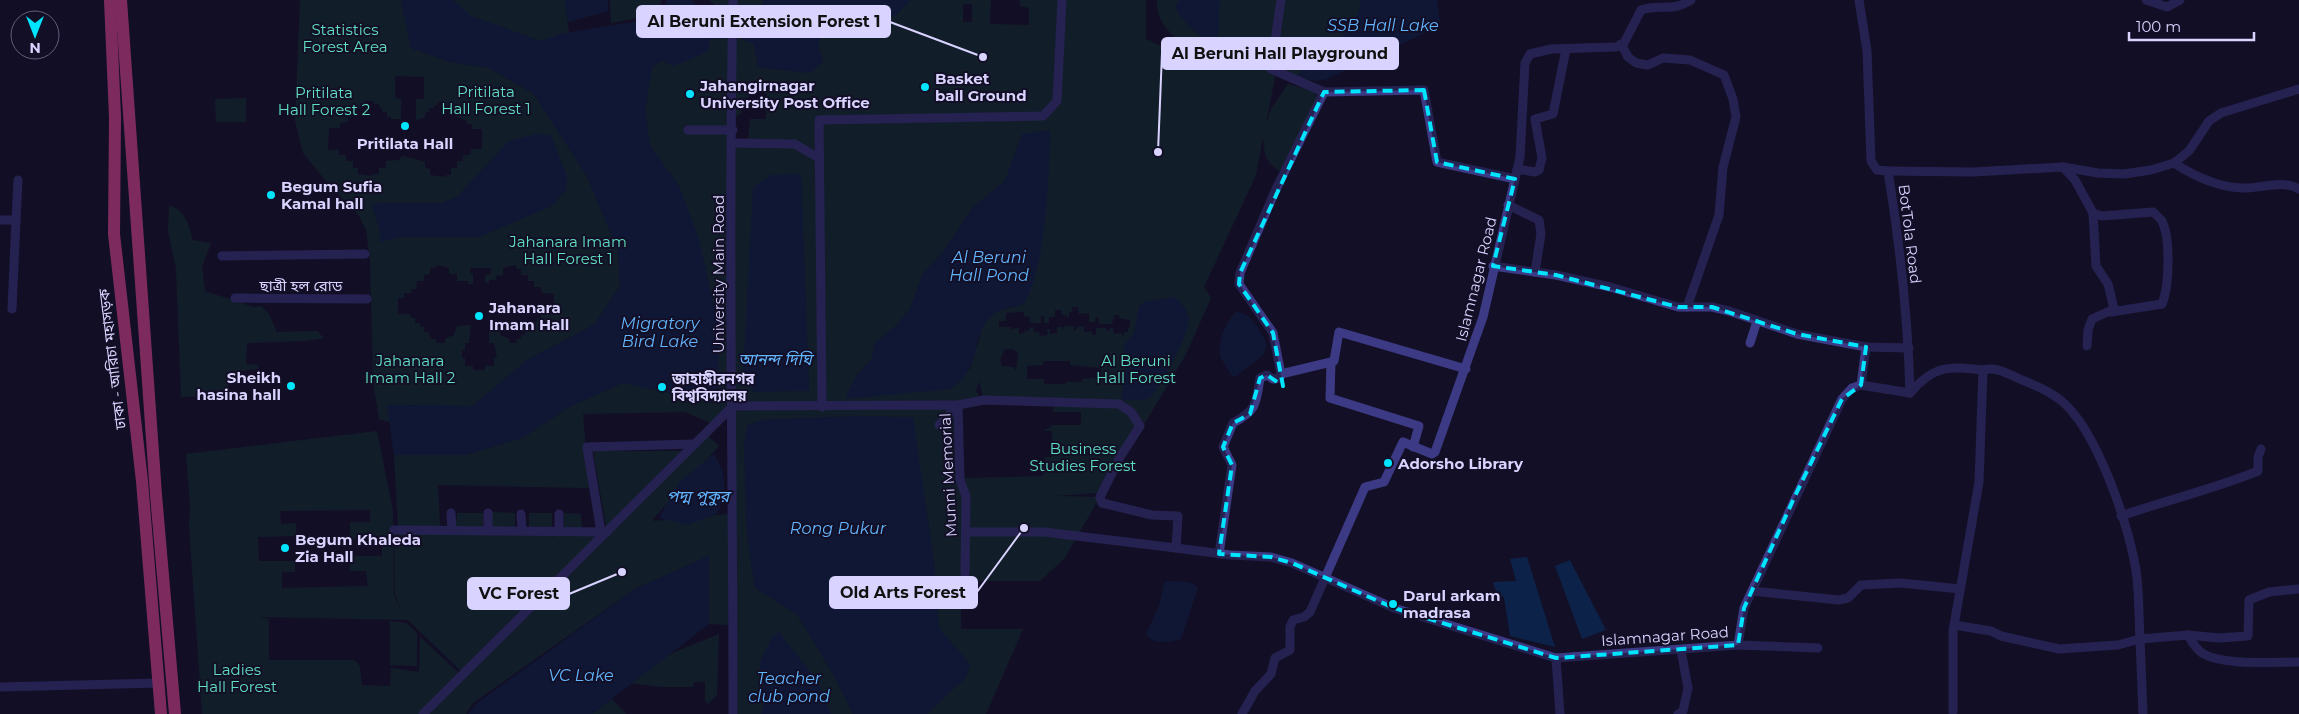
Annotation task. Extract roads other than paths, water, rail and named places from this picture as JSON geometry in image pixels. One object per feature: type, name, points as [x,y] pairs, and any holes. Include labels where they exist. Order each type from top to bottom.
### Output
[{"type":"highway","name":"ঢাকা - আরিচা মহাসড়ক","points":[[110,0],[115,118],[114,234],[142,481],[161,714]]},
{"type":"highway","name":"ঢাকা - আরিচা মহাসড়ক","points":[[121,0],[156,495],[175,714]]},
{"type":"street","name":"University Main Road","points":[[733,0],[731,325],[733,406],[733,714]]},
{"type":"street","points":[[822,407],[819,120],[1043,116],[1057,100],[1062,0]]},
{"type":"street","points":[[1281,0],[1271,70],[1324,92],[1424,90],[1436,162],[1516,174],[1539,170],[1542,158],[1535,119],[1553,114],[1566,49]]},
{"type":"street","points":[[1687,307],[1719,216],[1723,167],[1736,117],[1733,99],[1724,75],[1690,60],[1663,58],[1648,65],[1636,63],[1628,57],[1621,44],[1624,43],[1641,10],[1649,7],[1668,9],[1691,0]]},
{"type":"street","name":"BotTola Road","points":[[1859,0],[1866,51],[1872,161],[1878,170],[1888,172],[1899,237],[1909,348],[1910,392]]},
{"type":"street","points":[[2146,0],[2167,7],[2180,0]]},
{"type":"street","name":"Islamnagar Road","points":[[1413,447],[1432,454],[1435,452],[1466,370],[1483,317],[1493,266],[1516,174],[1525,63],[1530,54],[1551,49],[1616,47],[1621,44]]},
{"type":"street","points":[[1888,172],[1973,172],[2063,167],[2098,173],[2124,174],[2151,170],[2174,163],[2189,151],[2209,121],[2221,113],[2299,89]]},
{"type":"street","points":[[1281,374],[1273,333],[1238,284],[1240,273],[1276,189],[1324,92]]},
{"type":"street","points":[[688,130],[732,130]]},
{"type":"street","points":[[732,143],[795,144],[820,160]]},
{"type":"street","points":[[2174,163],[2193,175],[2217,184],[2243,188],[2277,184],[2299,189]]},
{"type":"street","points":[[2063,167],[2075,180],[2093,213],[2096,266],[2108,284],[2112,295],[2114,309],[2110,312]]},
{"type":"street","points":[[12,309],[18,180]]},
{"type":"street","points":[[1508,205],[1538,220],[1541,234],[1536,272]]},
{"type":"street","points":[[2088,346],[2088,330],[2092,319],[2110,312],[2162,304],[2166,296],[2167,250],[2162,221],[2154,212],[2140,215],[2102,216],[2093,213]]},
{"type":"street","points":[[0,220],[16,220]]},
{"type":"street","points":[[222,256],[365,254]]},
{"type":"street","points":[[1493,266],[1536,272],[1610,287],[1666,304],[1687,307],[1712,307],[1797,334],[1866,347],[1909,348]]},
{"type":"street","name":"ছাত্রী হল রোড","points":[[235,298],[367,299]]},
{"type":"street","points":[[1750,343],[1757,321]]},
{"type":"street","points":[[1242,714],[1255,691],[1271,674],[1275,658],[1290,650],[1290,627],[1293,620],[1304,617],[1310,612],[1365,486],[1384,482],[1403,442],[1413,447],[1419,426],[1330,398],[1331,362],[1334,360],[1339,332],[1466,370]]},
{"type":"street","points":[[1866,347],[1862,386],[1910,392],[1923,378],[1952,366],[1983,370],[1992,368],[2032,384],[2060,400],[2082,426],[2100,457],[2121,516],[2137,578],[2143,714]]},
{"type":"street","points":[[1219,554],[1232,465],[1223,447],[1233,423],[1250,414],[1256,401],[1260,378],[1267,375],[1273,379],[1280,378],[1281,374],[1331,362]]},
{"type":"street","points":[[1953,712],[1951,678],[1954,625],[1979,482],[1983,370]]},
{"type":"street","name":"Islamnagar Road","points":[[966,532],[1044,532],[1219,554],[1271,557],[1327,576],[1394,608],[1556,658],[1738,645],[1744,608],[1842,399],[1852,388],[1862,386]]},
{"type":"street","points":[[939,425],[958,404],[984,400],[1079,401],[1119,404],[1131,412],[1140,426],[1120,457],[1100,497],[1102,502],[1152,516],[1178,516],[1176,548]]},
{"type":"street","name":"Munni Memorial","points":[[733,406],[822,407],[958,404],[960,480],[966,496],[966,573]]},
{"type":"street","points":[[423,714],[604,532],[733,406]]},
{"type":"street","points":[[604,532],[587,447],[696,444]]},
{"type":"street","points":[[2121,516],[2182,496],[2221,486],[2258,471],[2258,457],[2261,449]]},
{"type":"street","points":[[451,513],[452,530]]},
{"type":"street","points":[[488,513],[488,531]]},
{"type":"street","points":[[522,514],[522,531]]},
{"type":"street","points":[[558,532],[559,514]]},
{"type":"street","points":[[394,530],[604,532]]},
{"type":"street","points":[[1752,591],[1839,600],[1848,598],[1861,585],[1901,583],[1960,589]]},
{"type":"street","points":[[1954,625],[1991,631],[2001,636],[2059,649],[2118,646],[2140,639],[2188,635],[2219,638],[2248,636],[2249,600],[2268,592],[2299,589]]},
{"type":"street","points":[[2188,635],[2194,646],[2204,654],[2237,662],[2299,662]]},
{"type":"street","points":[[1738,645],[1818,648]]},
{"type":"street","points":[[1678,714],[1683,711],[1688,688],[1681,650]]},
{"type":"street","points":[[1556,658],[1560,714]]},
{"type":"street","points":[[0,687],[158,683]]},
{"type":"water","name":"Migratory Bird Lake","points":[[401,0],[453,0],[471,16],[541,41],[560,34],[663,17],[666,0],[692,0],[699,9],[697,24],[704,34],[727,38],[710,39],[709,50],[673,66],[661,60],[652,67],[645,111],[650,146],[679,186],[699,239],[717,321],[719,352],[717,403],[622,383],[569,407],[522,438],[465,455],[394,455],[387,405],[473,406],[527,360],[594,325],[620,286],[618,251],[587,176],[533,93],[489,68],[451,62],[411,48]]},
{"type":"water","points":[[565,0],[608,0],[608,11],[568,22]]},
{"type":"water","points":[[764,0],[910,0],[895,16],[851,7],[823,23],[818,46],[823,61],[810,73],[758,67],[754,44],[741,39],[741,32],[750,29]]},
{"type":"water","points":[[1180,0],[1220,0],[1216,48],[1198,35],[1184,20],[1175,7]]},
{"type":"water","name":"SSB Hall Lake","points":[[1359,0],[1437,0],[1440,21],[1433,29],[1327,79],[1315,81],[1296,77],[1350,27],[1361,3]]},
{"type":"water","name":"Al Beruni Hall Pond","points":[[1050,130],[1049,172],[1042,243],[1038,266],[1024,304],[1000,310],[986,322],[981,331],[968,371],[961,381],[950,389],[845,399],[856,376],[871,360],[875,343],[897,325],[910,309],[923,274],[943,252],[973,207],[1005,181],[1022,134]]},
{"type":"water","points":[[537,134],[551,135],[567,176],[566,190],[552,206],[479,237],[399,237],[380,242],[380,232],[372,205],[381,203],[442,203],[457,197],[509,141]]},
{"type":"water","name":"আনন্দ দিঘি","points":[[801,174],[809,391],[753,392],[743,374],[753,188],[771,175]]},
{"type":"water","points":[[1176,297],[1186,311],[1189,320],[1184,337],[1167,373],[1151,396],[1136,400],[1121,399],[1127,365],[1123,346],[1134,333],[1139,306],[1146,301]]},
{"type":"water","points":[[1236,312],[1247,315],[1251,319],[1259,329],[1267,345],[1263,355],[1235,377],[1232,376],[1221,358],[1220,347],[1226,327]]},
{"type":"water","name":"Rong Pukur","points":[[861,416],[913,417],[934,563],[939,628],[970,664],[966,677],[927,714],[853,714],[836,679],[797,614],[755,588],[747,535],[744,443],[748,425],[762,420]]},
{"type":"water","name":"পদ্ম পুকুর","points":[[714,454],[721,469],[724,483],[723,498],[717,514],[687,525],[659,518],[679,482]]},
{"type":"water","name":"VC Lake","points":[[709,556],[709,624],[592,714],[468,714],[477,703],[635,589]]},
{"type":"water","points":[[1527,557],[1555,647],[1510,636],[1504,597],[1497,595],[1493,582],[1516,581],[1510,559]]},
{"type":"water","points":[[1570,560],[1606,630],[1582,639],[1555,566]]},
{"type":"water","points":[[1168,581],[1189,582],[1198,587],[1181,639],[1157,642],[1146,634],[1159,606],[1164,584]]},
{"type":"water","name":"Teacher club pond","points":[[779,632],[818,682],[831,714],[761,714],[764,697],[760,663],[771,638]]},
{"type":"place","name":"Al Beruni Extension Forest 1","points":[[983,57]]},
{"type":"place","name":"Basket ball Ground","points":[[925,87]]},
{"type":"place","name":"Jahangirnagar University Post Office","points":[[690,94]]},
{"type":"place","name":"Pritilata Hall","points":[[405,126]]},
{"type":"place","name":"Al Beruni Hall Playground","points":[[1158,152]]},
{"type":"place","name":"Begum Sufia Kamal hall","points":[[271,195]]},
{"type":"place","name":"Jahanara Imam Hall","points":[[479,316]]},
{"type":"place","name":"Sheikh hasina hall","points":[[291,386]]},
{"type":"place","name":"জাহাঙ্গীরনগর বিশ্ববিদ্যালয়","points":[[662,387]]},
{"type":"place","name":"Adorsho Library","points":[[1388,463]]},
{"type":"place","name":"Old Arts Forest","points":[[1024,528]]},
{"type":"place","name":"Begum Khaleda Zia Hall","points":[[285,548]]},
{"type":"place","name":"VC Forest","points":[[622,572]]},
{"type":"place","name":"Darul arkam madrasa","points":[[1393,604]]},
{"type":"park label","name":"Statistics Forest Area","points":[[345,38]]},
{"type":"park label","name":"Pritilata Hall Forest 2","points":[[324,100]]},
{"type":"park label","name":"Pritilata Hall Forest 1","points":[[486,100]]},
{"type":"park label","name":"Jahanara Imam Hall Forest 1","points":[[568,250]]},
{"type":"park label","name":"Jahanara Imam Hall 2","points":[[410,368]]},
{"type":"park label","name":"Al Beruni Hall Forest","points":[[1136,368]]},
{"type":"park label","name":"Business Studies Forest","points":[[1083,456]]},
{"type":"park label","name":"Ladies Hall Forest","points":[[237,678]]}]
